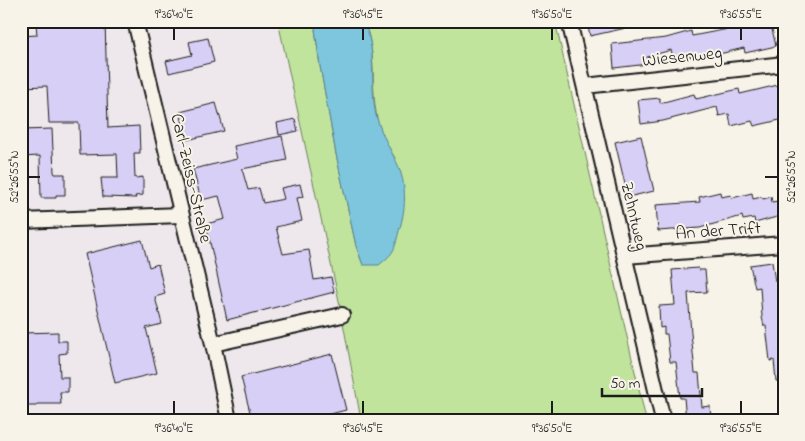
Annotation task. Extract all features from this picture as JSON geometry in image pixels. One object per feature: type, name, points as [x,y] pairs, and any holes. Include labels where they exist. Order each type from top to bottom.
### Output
[{"type":"street","name":"Carl-Zeiss-Straße","points":[[135,21],[213,344],[229,420]]},
{"type":"street","name":"Zehntweg","points":[[569,21],[626,256],[663,420]]},
{"type":"street","name":"Wiesenweg","points":[[585,86],[784,64]]},
{"type":"street","points":[[21,220],[181,215]]},
{"type":"street","name":"An der Trift","points":[[626,256],[784,244]]},
{"type":"street","points":[[213,344],[342,315]]},
{"type":"shaded area","points":[[21,21],[278,21],[339,301],[361,420],[21,420]]},
{"type":"green space","points":[[278,21],[320,21],[315,29],[320,66],[336,154],[356,246],[363,265],[395,158],[383,136],[377,118],[372,54],[363,21],[555,21],[646,420],[361,420],[339,301]]},
{"type":"water","points":[[320,21],[363,21],[368,32],[372,55],[376,115],[398,166],[404,193],[402,222],[395,247],[391,254],[379,265],[363,265],[356,246],[336,154],[320,66],[315,29]]},
{"type":"building","points":[[105,21],[108,128],[139,126],[140,153],[134,153],[135,178],[143,177],[143,195],[135,196],[136,198],[103,197],[101,178],[118,178],[117,154],[80,155],[79,123],[49,123],[47,86],[21,87],[21,36],[37,35],[36,23]]},
{"type":"building","points":[[587,21],[634,21],[635,26],[590,36]]},
{"type":"building","points":[[770,21],[776,46],[745,53],[744,48],[715,55],[715,53],[708,55],[707,52],[674,61],[671,50],[647,57],[648,64],[614,68],[612,44],[666,38],[691,31],[692,36]]},
{"type":"building","points":[[208,38],[214,62],[169,73],[166,61],[192,55],[189,42]]},
{"type":"building","points":[[782,84],[784,96],[780,97],[784,119],[754,126],[752,121],[731,126],[729,114],[719,116],[717,107],[663,121],[641,124],[638,100],[660,98],[660,103],[694,94],[696,99],[739,89],[740,94]]},
{"type":"building","points":[[216,103],[224,131],[187,140],[180,112]]},
{"type":"building","points":[[295,119],[298,131],[279,135],[277,123]]},
{"type":"building","points":[[52,129],[54,172],[55,174],[65,174],[65,195],[56,195],[56,198],[41,198],[40,156],[21,157],[21,130]]},
{"type":"building","points":[[282,136],[287,160],[242,169],[248,190],[259,188],[263,203],[284,199],[281,188],[300,184],[303,197],[297,198],[302,221],[276,227],[283,254],[309,250],[314,280],[331,277],[334,292],[227,320],[206,224],[225,219],[219,196],[201,200],[193,169],[237,159],[234,146]]},
{"type":"building","points":[[641,136],[654,191],[628,197],[615,142]]},
{"type":"building","points":[[720,192],[721,197],[731,195],[732,198],[752,193],[753,199],[771,197],[772,202],[784,200],[784,215],[755,223],[754,218],[743,220],[742,216],[700,228],[658,231],[656,205],[700,202],[699,197]]},
{"type":"building","points":[[142,240],[149,267],[158,264],[165,294],[155,297],[162,324],[146,328],[157,373],[115,383],[85,254]]},
{"type":"building","points":[[772,262],[775,281],[778,280],[780,296],[784,296],[784,381],[776,381],[774,360],[770,361],[766,326],[764,326],[762,317],[760,287],[755,288],[750,265]]},
{"type":"building","points":[[698,268],[699,270],[705,270],[707,292],[688,293],[691,333],[695,373],[699,373],[702,407],[710,406],[711,420],[686,420],[684,398],[680,398],[676,362],[670,362],[667,334],[664,334],[664,327],[660,328],[659,306],[675,305],[672,270]]},
{"type":"building","points":[[58,332],[58,341],[67,341],[67,353],[59,354],[60,377],[68,377],[68,392],[60,392],[61,404],[21,406],[21,333]]},
{"type":"building","points":[[332,354],[346,410],[307,420],[252,420],[241,377]]}]
